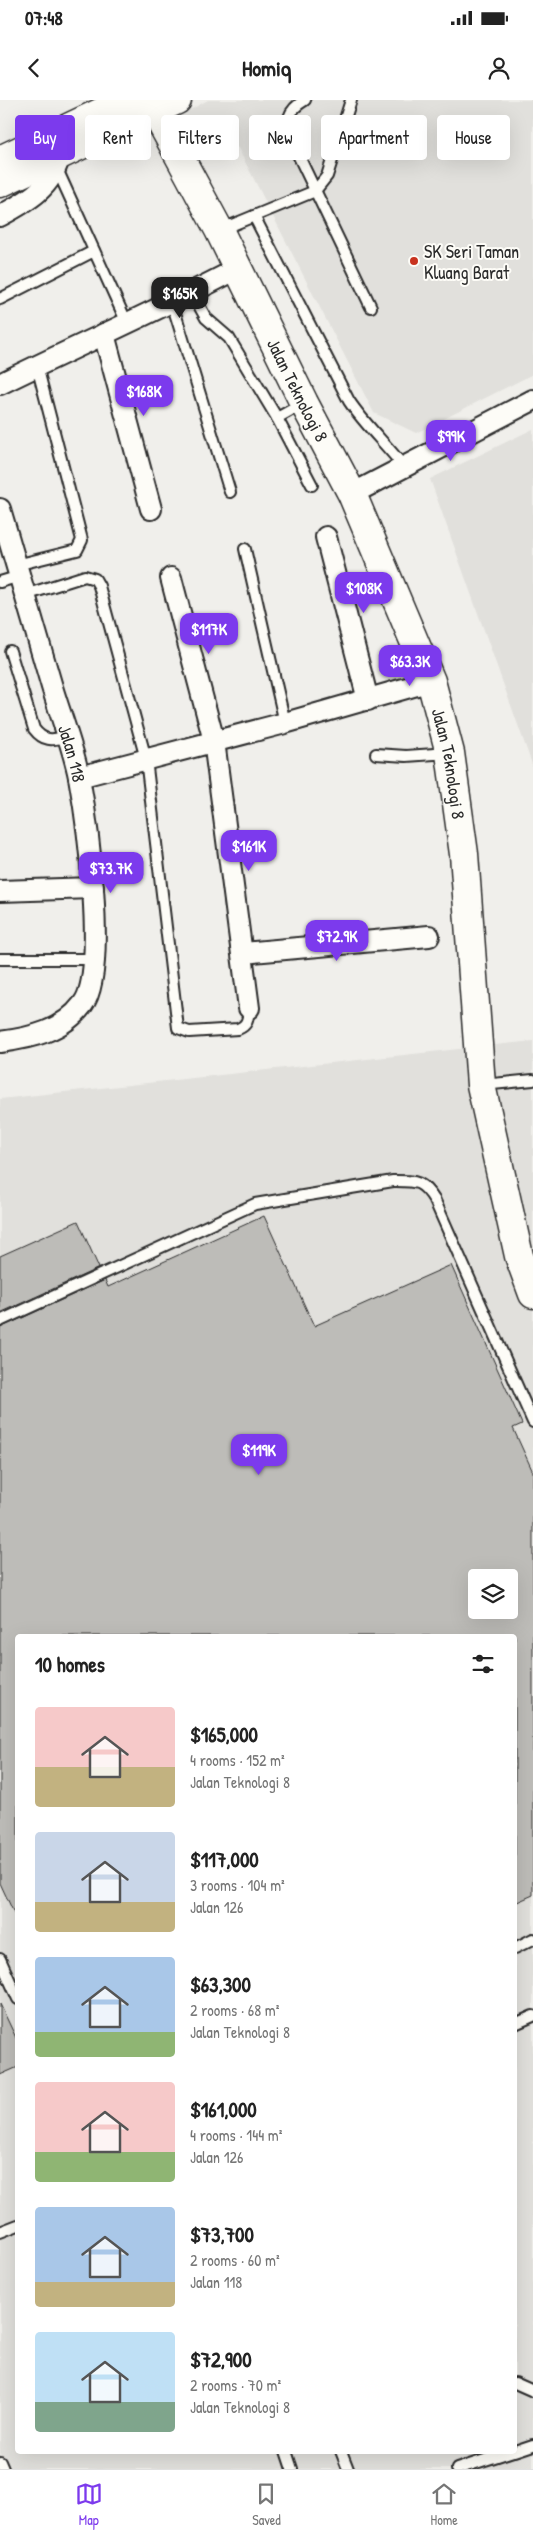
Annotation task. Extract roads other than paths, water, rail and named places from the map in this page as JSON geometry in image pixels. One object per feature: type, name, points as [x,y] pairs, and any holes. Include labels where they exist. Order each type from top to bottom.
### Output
[{"type":"street","points":[[0,160],[127,100]]},
{"type":"street","points":[[0,183],[58,162],[160,104]]},
{"type":"street","name":"Jalan Teknologi 8","points":[[160,104],[237,269],[352,494],[431,681],[450,753],[464,854],[481,1085],[519,1256],[533,1294]]},
{"type":"street","points":[[0,216],[44,189],[58,162]]},
{"type":"street","points":[[0,384],[172,303],[237,269]]},
{"type":"street","points":[[104,334],[151,509]]},
{"type":"street","points":[[352,494],[533,400]]},
{"type":"street","name":"Jalan 118","points":[[0,510],[79,777],[93,888],[96,958],[93,985],[84,1004],[58,1028],[27,1038],[0,1042]]},
{"type":"street","points":[[326,537],[368,700]]},
{"type":"street","points":[[171,578],[214,741],[249,1008]]},
{"type":"street","points":[[79,777],[285,723],[431,681]]},
{"type":"street","points":[[0,891],[93,888]]},
{"type":"street","points":[[243,953],[429,936]]},
{"type":"lane","points":[[305,100],[292,108],[288,118],[288,129],[314,191],[371,306]]},
{"type":"lane","points":[[219,230],[314,191],[327,176],[351,100]]},
{"type":"lane","points":[[58,162],[94,251],[127,323]]},
{"type":"lane","points":[[254,216],[349,401],[365,424],[391,450],[404,467]]},
{"type":"lane","points":[[0,299],[94,251]]},
{"type":"lane","points":[[192,293],[206,318],[229,338],[277,418],[312,485]]},
{"type":"lane","points":[[172,303],[230,492]]},
{"type":"lane","points":[[20,579],[77,550],[82,540],[36,366]]},
{"type":"lane","points":[[277,418],[304,403]]},
{"type":"lane","points":[[245,549],[285,723]]},
{"type":"lane","points":[[0,582],[20,579],[84,576],[95,579],[99,586],[146,759],[178,1028],[190,1032],[238,1029],[244,1026],[248,1019],[249,1008]]},
{"type":"lane","points":[[10,651],[34,729],[40,737],[48,740],[67,737]]},
{"type":"lane","points":[[376,754],[406,756],[450,753]]},
{"type":"lane","points":[[0,959],[96,958]]},
{"type":"lane","points":[[481,1085],[533,1080]]},
{"type":"lane","points":[[0,1321],[255,1204],[393,1181],[417,1181],[427,1188],[434,1201],[533,1422]]},
{"type":"lane","points":[[517,1947],[533,1939]]},
{"type":"lane","points":[[0,1959],[15,1992]]},
{"type":"lane","points":[[517,2023],[533,2016]]},
{"type":"lane","points":[[0,2232],[15,2226]]},
{"type":"lane","points":[[517,2384],[533,2391]]},
{"type":"lane","points":[[517,2450],[533,2445]]},
{"type":"lane","points":[[287,2454],[292,2469]]},
{"type":"lane","points":[[342,2454],[348,2469]]},
{"type":"lane","points":[[457,2469],[504,2454]]},
{"type":"lane","points":[[0,2462],[3,2469]]},
{"type":"place","name":"SK Seri Taman Kluang Barat","points":[[414,261]]}]
